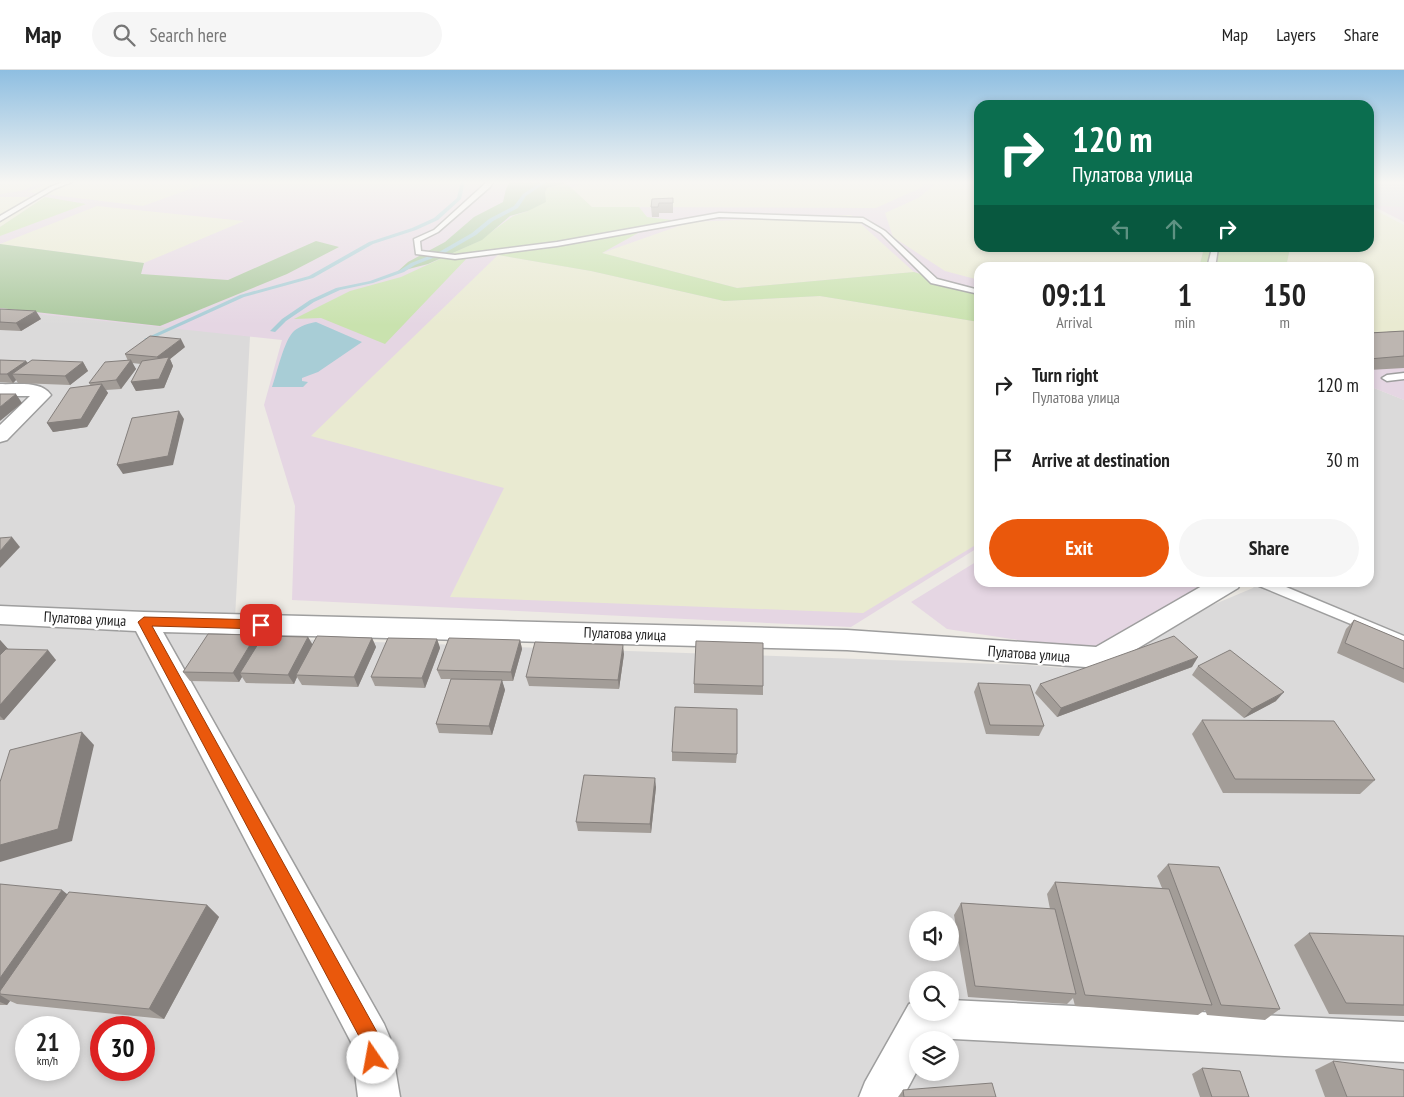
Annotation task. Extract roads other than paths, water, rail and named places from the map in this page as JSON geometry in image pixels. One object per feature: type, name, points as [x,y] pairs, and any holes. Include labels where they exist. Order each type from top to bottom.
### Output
[{"type":"street","points":[[0,390],[36,391],[42,395],[0,436]]},
{"type":"street","name":"Пулатова улица","points":[[0,615],[144,622],[848,640],[1100,658],[1221,587]]},
{"type":"street","points":[[144,622],[370,1038],[379,1097]]},
{"type":"street","points":[[880,1097],[924,1018],[1404,1042]]},
{"type":"lane","points":[[438,229],[416,240],[418,253],[455,257],[557,244],[641,229]]},
{"type":"lane","points":[[879,229],[934,281],[974,291]]},
{"type":"lane","points":[[1387,378],[1404,376]]},
{"type":"lane","points":[[1273,587],[1404,641]]},
{"type":"water","points":[[316,322],[362,342],[318,372],[302,378],[302,381],[308,382],[303,387],[272,387],[290,335],[299,328]]},
{"type":"waterway","points":[[147,339],[242,296],[311,277],[371,243],[414,229]]},
{"type":"waterway","points":[[273,331],[284,320],[312,301],[338,289],[371,282],[402,271],[413,264],[441,253],[480,229]]}]
